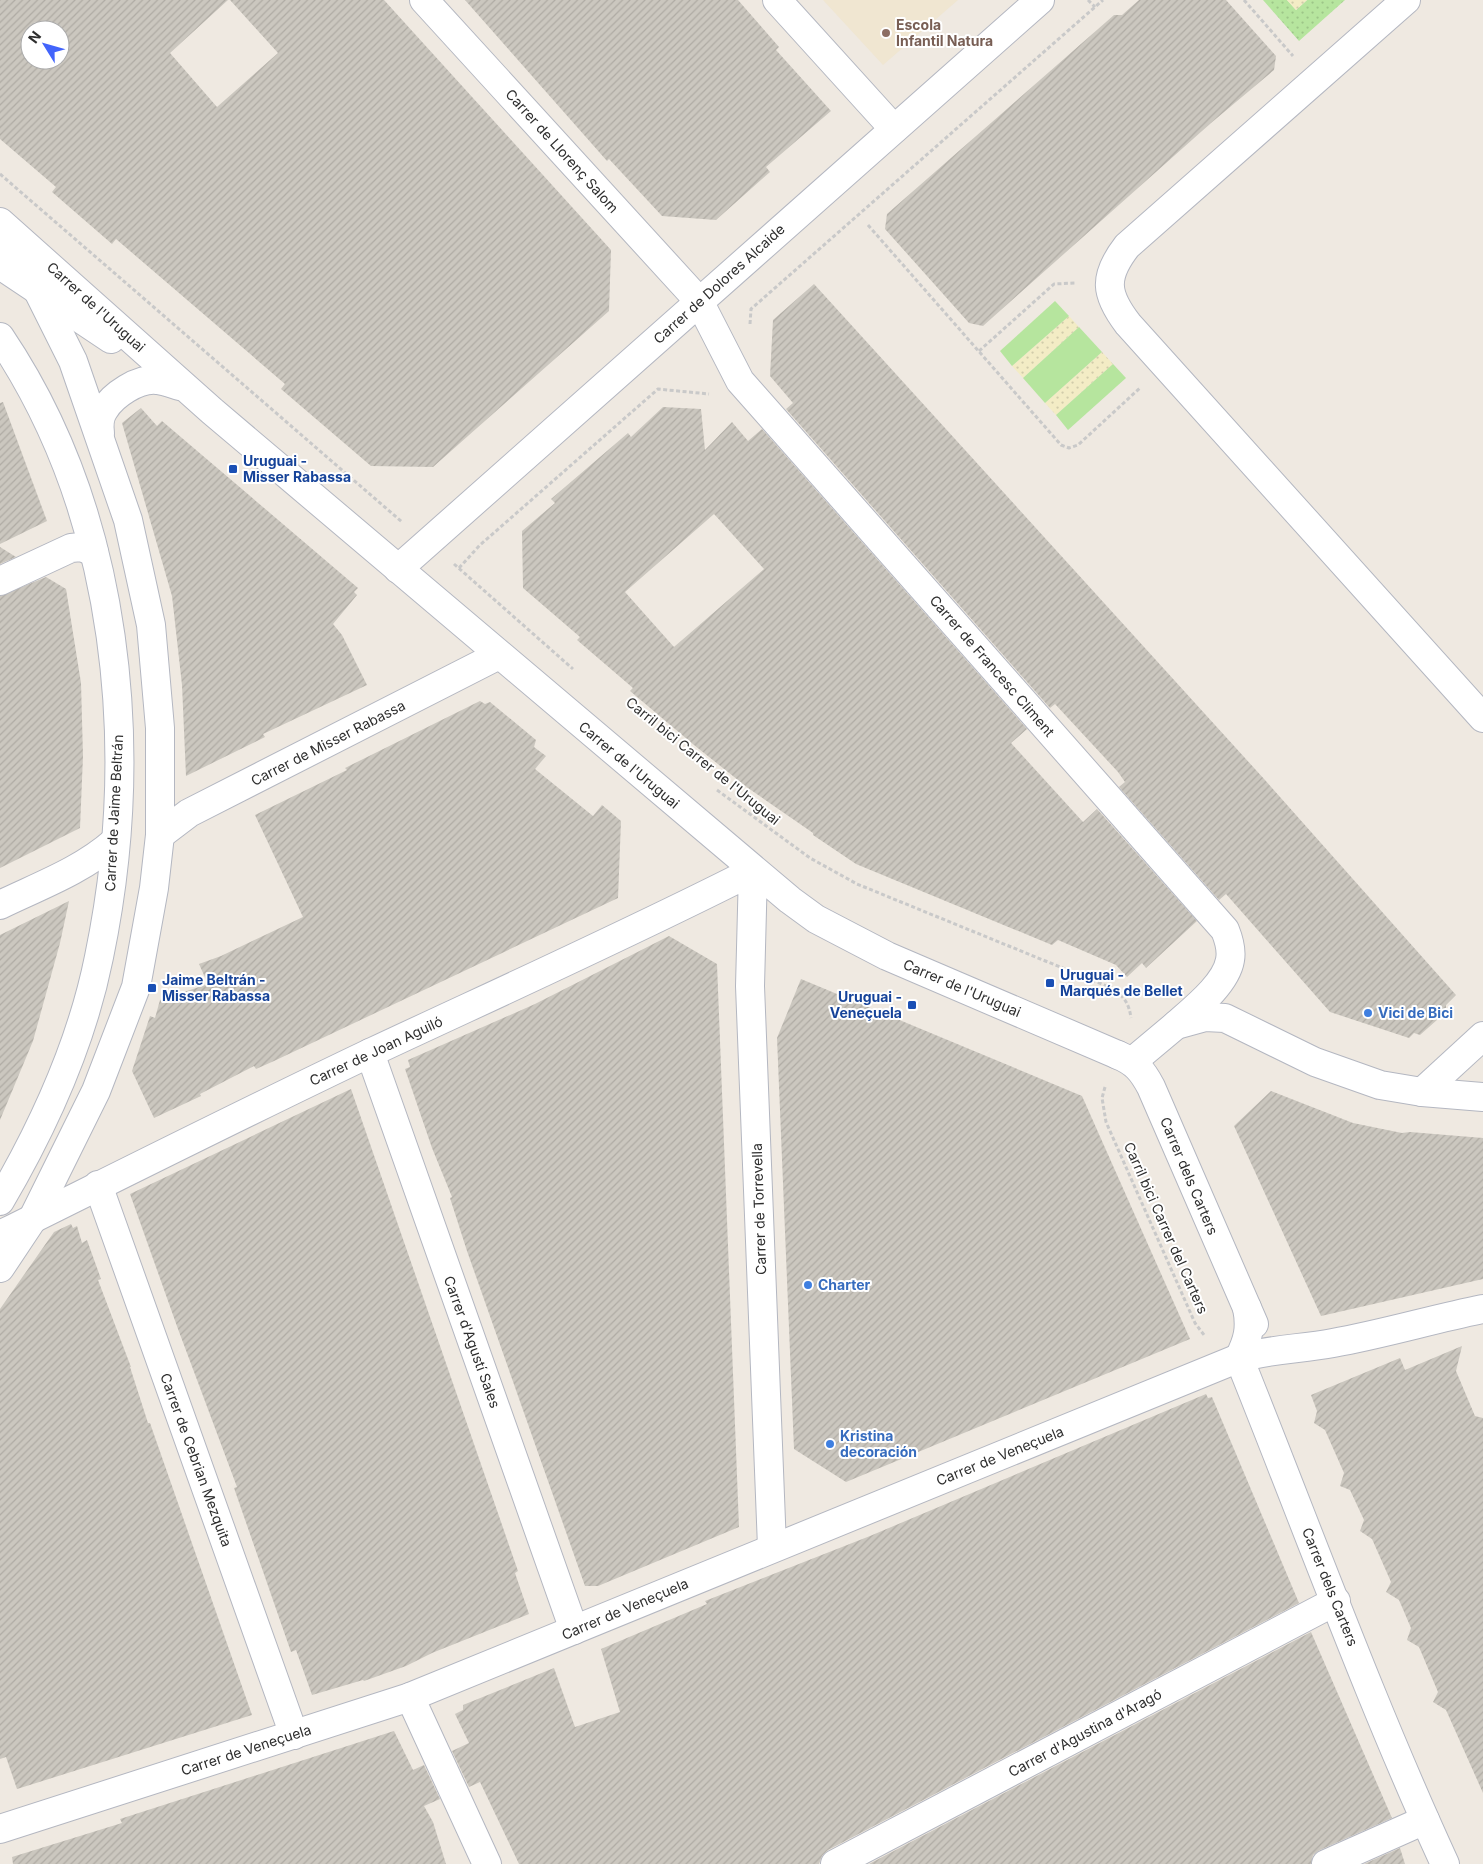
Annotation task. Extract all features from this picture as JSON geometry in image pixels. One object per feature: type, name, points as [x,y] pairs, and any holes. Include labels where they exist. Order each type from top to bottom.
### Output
[{"type":"street","name":"Carrer de Llorenç Salom","points":[[424,0],[699,301]]},
{"type":"street","points":[[777,0],[894,129]]},
{"type":"street","name":"Carrer de Dolores Alcaide","points":[[398,569],[1040,0]]},
{"type":"street","points":[[1406,0],[1127,246],[1112,270],[1110,295],[1114,306],[1128,324],[1483,718]]},
{"type":"street","name":"Carrer de l'Uruguai","points":[[0,222],[186,389],[753,870],[816,919],[886,956],[1125,1058]]},
{"type":"street","points":[[0,226],[37,289],[73,361],[100,433],[128,520],[151,625],[160,728],[160,835],[154,888],[136,987],[96,1091],[32,1220],[0,1268]]},
{"type":"street","name":"Carrer de l'Uruguai","points":[[0,265],[186,389]]},
{"type":"street","name":"Carrer de Francesc Climent","points":[[699,301],[740,381],[1225,930],[1230,945],[1230,962],[1213,992],[1176,1025]]},
{"type":"street","name":"Carrer de Jaime Beltrán","points":[[0,337],[47,419],[76,488],[94,552],[114,651],[120,747],[110,894],[99,958],[86,1006],[49,1104],[0,1201]]},
{"type":"street","points":[[100,433],[99,421],[103,410],[115,396],[142,382],[156,380],[186,389]]},
{"type":"street","points":[[0,580],[71,548],[81,548],[94,552]]},
{"type":"street","name":"Carrer de Misser Rabassa","points":[[160,835],[189,813],[499,655]]},
{"type":"street","points":[[0,905],[81,866],[98,856],[114,842]]},
{"type":"street","name":"Carrer de Joan Aguiló","points":[[0,1235],[98,1185],[370,1053],[650,922],[753,870]]},
{"type":"street","name":"Carrer de Torrevella","points":[[753,870],[750,986],[772,1547]]},
{"type":"street","points":[[1125,1058],[1176,1025],[1205,1017],[1225,1018],[1315,1062],[1380,1085],[1422,1092],[1483,1097]]},
{"type":"street","points":[[1422,1092],[1483,1036]]},
{"type":"street","name":"Carrer d'Agustí Sales","points":[[370,1053],[574,1630]]},
{"type":"street","name":"Carrer dels Carters","points":[[1125,1058],[1143,1072],[1151,1086],[1247,1308],[1260,1332],[1270,1341],[1291,1350]]},
{"type":"street","name":"Carrer de Cebrian Mezquita","points":[[98,1185],[294,1735]]},
{"type":"street","name":"Carrer dels Carters","points":[[1247,1308],[1251,1326],[1247,1342],[1239,1358],[1425,1820],[1445,1864]]},
{"type":"street","name":"Carrer de Veneçuela","points":[[0,1829],[410,1697],[772,1547],[1239,1358],[1255,1353],[1335,1343],[1483,1309]]},
{"type":"street","points":[[1454,1315],[1473,1317],[1483,1323]]},
{"type":"street","name":"Carrer d'Agustina d'Aragó","points":[[834,1864],[1336,1601]]},
{"type":"street","points":[[410,1697],[487,1864]]},
{"type":"street","points":[[1326,1864],[1425,1820]]},
{"type":"path","points":[[1088,0],[1095,7]]},
{"type":"path","points":[[749,328],[751,310],[1102,0]]},
{"type":"path","points":[[1244,0],[1298,62]]},
{"type":"path","points":[[0,174],[407,526]]},
{"type":"path","points":[[868,224],[1060,444],[1069,448],[1078,446],[1145,384]]},
{"type":"path","points":[[979,351],[1054,284],[1076,283]]},
{"type":"path","points":[[459,568],[480,546],[658,389],[714,395]]},
{"type":"path","points":[[448,559],[580,675]]},
{"type":"path","name":"Carril bici Carrer de l'Uruguai","points":[[712,786],[810,858],[857,884],[1114,989],[1124,997],[1129,1006],[1131,1019]]},
{"type":"path","name":"Carril bici Carrer del Carters","points":[[1104,1087],[1102,1098],[1106,1122],[1195,1323],[1206,1337],[1239,1358]]},
{"type":"shaded area","name":"Escola Infantil Natura","points":[[823,0],[958,0],[883,65]]},
{"type":"green space","points":[[1263,0],[1287,0],[1296,10],[1307,0],[1345,0],[1299,41]]},
{"type":"green space","points":[[1055,301],[1069,316],[1012,366],[1000,351]]},
{"type":"green space","points":[[1079,327],[1102,352],[1045,403],[1023,378]]},
{"type":"green space","points":[[1113,364],[1126,378],[1068,430],[1056,415]]},
{"type":"sand","points":[[1287,0],[1307,0],[1296,10]]},
{"type":"sand","points":[[1069,316],[1079,327],[1023,378],[1012,366]]},
{"type":"sand","points":[[1102,352],[1113,364],[1056,415],[1045,403]]},
{"type":"building","points":[[0,0],[228,0],[170,53],[217,107],[278,53],[230,0],[384,0],[611,250],[609,311],[433,467],[371,466],[281,389],[285,384],[116,239],[112,244],[52,192],[56,187],[0,139]]},
{"type":"building","points":[[465,0],[738,0],[779,47],[776,50],[831,111],[766,167],[770,172],[716,220],[662,216],[609,159],[607,161]]},
{"type":"building","points":[[1139,0],[1226,0],[1276,56],[1274,70],[1211,123],[983,326],[969,323],[885,229],[887,214],[1114,15],[1122,15]]},
{"type":"building","points":[[814,284],[1265,780],[1456,995],[1446,1005],[1446,1012],[1420,1035],[1414,1033],[1409,1038],[1330,1012],[1226,894],[1219,900],[1119,787],[1125,782],[1118,772],[1055,704],[1050,708],[786,409],[793,403],[770,376],[773,320]]},
{"type":"building","points":[[3,402],[47,521],[0,544],[0,403]]},
{"type":"building","points":[[663,407],[701,409],[705,450],[732,422],[748,441],[762,429],[1027,729],[1011,743],[1083,822],[1097,809],[1197,921],[1146,968],[1142,963],[1127,977],[1116,965],[1058,940],[1052,945],[856,864],[748,788],[630,691],[633,688],[577,640],[580,637],[523,588],[522,531],[555,503],[551,499],[628,433],[631,437]],"holes":[[[714,514],[764,569],[674,647],[625,592]]]},
{"type":"building","points":[[141,408],[157,426],[162,421],[358,588],[354,592],[357,595],[333,624],[342,635],[367,685],[263,734],[265,737],[186,776],[182,685],[172,596],[122,423]]},
{"type":"building","points":[[0,547],[16,557],[0,564]]},
{"type":"building","points":[[46,577],[66,589],[81,683],[83,756],[80,828],[0,868],[0,596]]},
{"type":"building","points":[[480,701],[485,704],[490,702],[536,740],[534,747],[546,756],[535,769],[593,816],[602,805],[621,821],[618,898],[274,1061],[256,1069],[254,1066],[200,1094],[201,1096],[154,1118],[132,1071],[150,1016],[155,1018],[160,1000],[208,984],[199,964],[221,956],[303,917],[255,815]]},
{"type":"building","points":[[69,901],[60,943],[33,1041],[0,1120],[0,935]]},
{"type":"building","points":[[669,936],[717,964],[739,1527],[598,1586],[585,1586],[467,1251],[450,1198],[452,1197],[432,1148],[405,1069],[410,1067],[408,1060],[535,1004]]},
{"type":"building","points":[[801,979],[1082,1096],[1190,1339],[846,1482],[794,1449],[777,1038]]},
{"type":"building","points":[[351,1089],[518,1571],[515,1573],[529,1614],[432,1653],[406,1666],[364,1681],[312,1695],[296,1650],[291,1652],[234,1488],[237,1487],[130,1194]]},
{"type":"building","points":[[1271,1091],[1353,1123],[1402,1133],[1483,1138],[1483,1279],[1321,1316],[1234,1126]]},
{"type":"building","points":[[71,1224],[73,1228],[77,1226],[82,1243],[87,1240],[101,1279],[98,1280],[131,1367],[148,1423],[150,1423],[252,1715],[17,1789],[6,1757],[0,1759],[0,1309],[54,1232]]},
{"type":"building","points":[[1462,1346],[1456,1371],[1475,1416],[1483,1418],[1483,1793],[1446,1710],[1433,1702],[1438,1692],[1419,1647],[1407,1640],[1411,1628],[1399,1600],[1386,1592],[1391,1582],[1372,1539],[1360,1531],[1364,1520],[1350,1490],[1340,1486],[1344,1473],[1325,1430],[1314,1423],[1317,1411],[1311,1395],[1400,1358],[1405,1370]]},
{"type":"building","points":[[1206,1394],[1208,1398],[1212,1397],[1299,1603],[828,1850],[822,1856],[819,1864],[519,1864],[480,1782],[469,1787],[452,1751],[469,1743],[455,1714],[463,1710],[463,1705],[554,1668],[575,1727],[620,1712],[601,1649],[707,1604],[705,1601],[870,1536]]},
{"type":"building","points":[[1311,1632],[1392,1818],[1320,1850],[1313,1855],[1311,1864],[869,1864]]},
{"type":"building","points":[[394,1731],[413,1770],[424,1765],[440,1799],[424,1806],[433,1822],[446,1864],[13,1864],[12,1857],[122,1823],[120,1819]]},
{"type":"building","points":[[1400,1848],[1405,1864],[1364,1864]]},
{"type":"place","name":"Escola Infantil Natura","points":[[886,33]]},
{"type":"place","name":"Uruguai - Misser Rabassa","points":[[233,469]]},
{"type":"place","name":"Uruguai - Marqués de Bellet","points":[[1050,983]]},
{"type":"place","name":"Jaime Beltrán - Misser Rabassa","points":[[152,988]]},
{"type":"place","name":"Uruguai - Veneçuela","points":[[912,1005]]},
{"type":"place","name":"Vici de Bici","points":[[1368,1013]]},
{"type":"place","name":"Charter","points":[[808,1285]]},
{"type":"place","name":"Kristina decoración","points":[[830,1444]]}]
